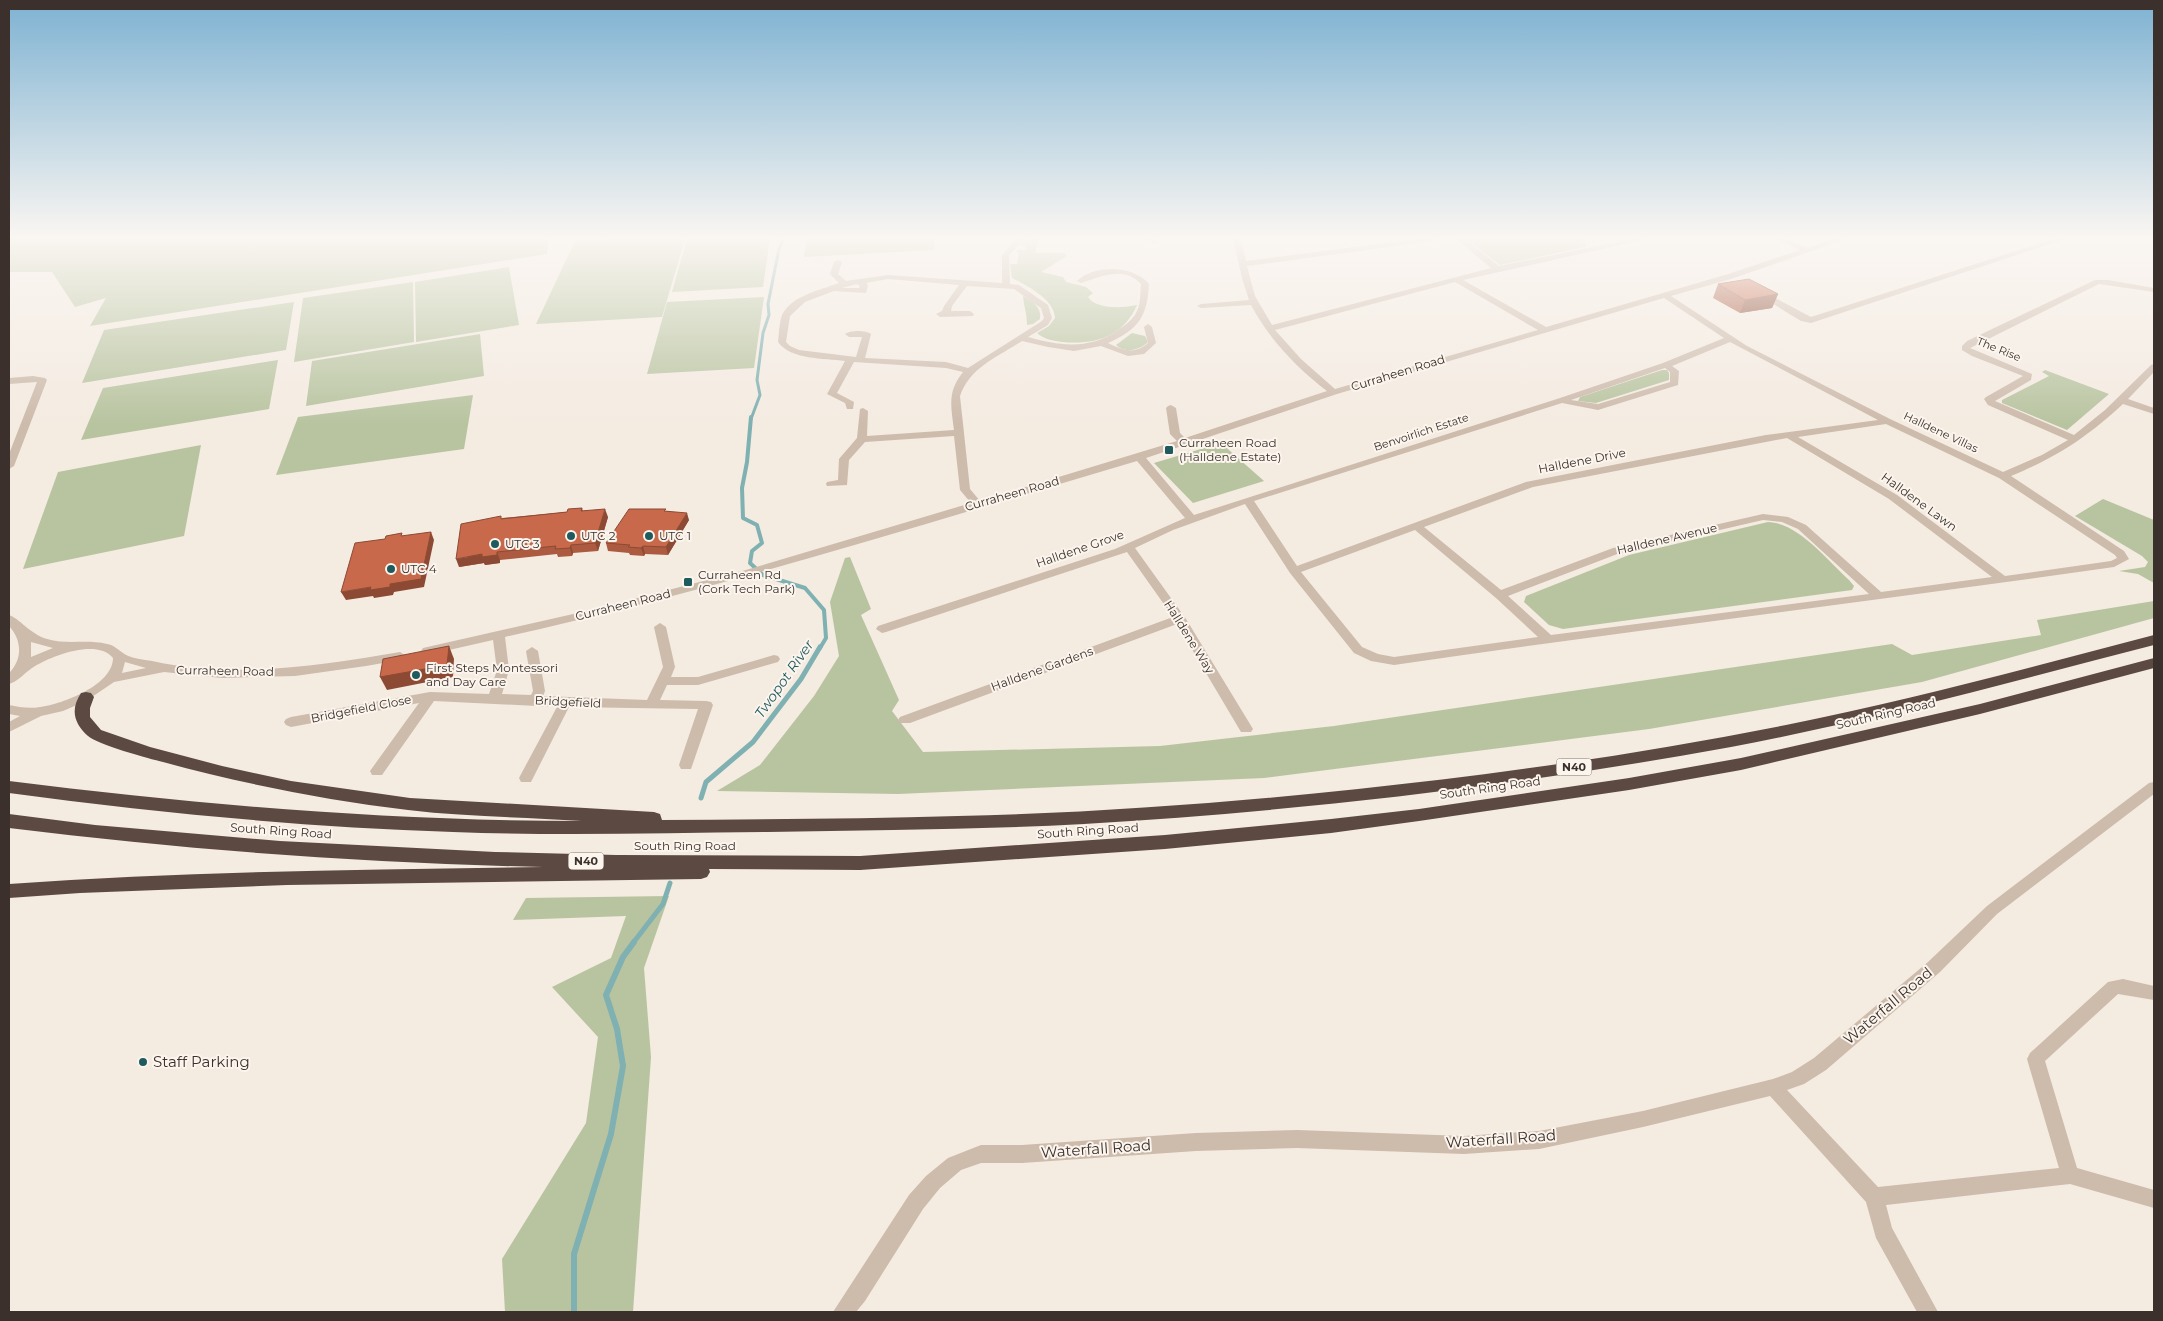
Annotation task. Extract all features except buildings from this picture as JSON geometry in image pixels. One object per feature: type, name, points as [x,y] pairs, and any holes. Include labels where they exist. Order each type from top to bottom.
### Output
[{"type":"highway","name":"South Ring Road","points":[[9,787],[206,808],[367,821],[515,828],[641,829],[762,825],[983,822],[1179,812],[1334,798],[1491,780],[1624,760],[1737,740],[1844,718],[2154,640]]},
{"type":"highway","name":"South Ring Road","points":[[9,822],[196,841],[376,854],[616,862],[860,863],[1164,842],[1331,826],[1591,790],[1741,764],[1980,709],[2154,663]]},
{"type":"highway","points":[[86,697],[82,708],[82,718],[95,734],[147,752],[222,772],[291,787],[350,797],[419,804],[762,825]]},
{"type":"highway","points":[[9,892],[80,886],[194,881],[717,872],[860,863]]},
{"type":"street","points":[[802,301],[791,308],[786,316],[782,342],[787,348],[797,352],[856,359],[946,364],[969,371]]},
{"type":"street","points":[[952,301],[942,314],[970,314]]},
{"type":"street","points":[[978,505],[965,490],[955,396],[960,382],[969,371],[1045,323],[1048,318],[1047,312],[1037,301]]},
{"type":"street","points":[[1021,338],[1069,349],[1087,348],[1103,344],[1117,336],[1140,314],[1142,301]]},
{"type":"street","points":[[1271,328],[1376,301]]},
{"type":"street","points":[[1492,301],[1544,330]]},
{"type":"street","name":"Curraheen Road","points":[[9,680],[21,669],[38,659],[75,647],[99,646],[114,651],[118,656],[166,669],[217,673],[273,672],[319,668],[397,657],[499,636],[772,566],[1138,457],[1334,392],[1645,301]]},
{"type":"street","name":"Halldene Villas","points":[[1672,301],[1730,339],[1887,421],[2003,476],[2120,553],[2123,559],[2114,564],[2003,580]]},
{"type":"street","points":[[1771,301],[1804,319],[1811,320],[1871,301]]},
{"type":"street","name":"The Rise","points":[[2059,301],[1970,343],[1965,348],[1975,354],[2027,374],[2028,378],[1990,399],[1991,403],[2074,439]]},
{"type":"street","points":[[1200,306],[1255,302],[1282,346],[1334,392]]},
{"type":"street","points":[[1103,344],[1123,354],[1140,351],[1152,343],[1148,327]]},
{"type":"street","points":[[849,334],[867,334],[856,359],[844,371],[840,386],[832,394],[849,402],[850,407]]},
{"type":"street","name":"Benvoirlich Estate","points":[[1286,488],[1563,400],[1666,365],[1730,339]]},
{"type":"street","points":[[1563,400],[1570,403],[1598,407],[1675,383],[1674,370],[1666,365]]},
{"type":"street","points":[[2003,476],[2048,456],[2074,439],[2121,400],[2154,367]]},
{"type":"street","points":[[9,381],[42,380],[9,466]]},
{"type":"street","points":[[2121,400],[2154,411]]},
{"type":"street","points":[[1171,408],[1175,434],[1184,442]]},
{"type":"street","points":[[831,484],[843,483],[844,459],[862,439],[863,411]]},
{"type":"street","name":"Halldene Drive","points":[[1294,571],[1530,484],[1766,438],[1887,421]]},
{"type":"street","points":[[862,439],[960,433]]},
{"type":"street","name":"Halldene Lawn","points":[[1790,436],[1893,497],[2003,580]]},
{"type":"street","points":[[1138,457],[1144,461],[1192,519]]},
{"type":"street","name":"Halldene Grove","points":[[882,629],[1129,547],[1192,519],[1286,488]]},
{"type":"street","points":[[1248,501],[1294,571],[1358,650],[1375,658],[1394,660],[1547,638],[2003,580]]},
{"type":"street","name":"Halldene Avenue","points":[[1500,595],[1617,550],[1763,517],[1784,519],[1802,527],[1877,595]]},
{"type":"street","points":[[1416,526],[1500,595],[1547,638]]},
{"type":"street","name":"Halldene Way","points":[[1129,547],[1180,619],[1246,729]]},
{"type":"street","name":"Halldene Gardens","points":[[905,720],[1180,619]]},
{"type":"street","points":[[9,620],[22,634],[43,642],[75,647]]},
{"type":"street","points":[[651,705],[669,667],[660,627]]},
{"type":"street","points":[[21,669],[26,649],[22,634]]},
{"type":"street","points":[[494,698],[503,670],[499,636]]},
{"type":"street","points":[[532,651],[539,691],[535,700]]},
{"type":"street","points":[[110,679],[119,663],[118,656]]},
{"type":"street","points":[[663,681],[698,681],[774,659]]},
{"type":"street","name":"Curraheen Road","points":[[9,728],[38,714],[86,697],[110,679],[166,669]]},
{"type":"street","points":[[376,772],[430,696]]},
{"type":"street","name":"Bridgefield","points":[[430,696],[565,703],[706,706],[686,765]]},
{"type":"street","name":"Bridgefield Close","points":[[291,722],[430,696]]},
{"type":"street","points":[[526,778],[565,703]]},
{"type":"street","name":"Curraheen Road","points":[[9,709],[16,712],[50,710]]},
{"type":"street","name":"Waterfall Road","points":[[843,1312],[858,1294],[916,1202],[933,1182],[955,1164],[980,1154],[1022,1154],[1196,1142],[1298,1139],[1464,1145],[1538,1140],[1643,1119],[1798,1078],[1820,1064],[1934,967],[1992,910],[2154,786]]},
{"type":"street","points":[[2070,1175],[2036,1059],[2114,987],[2123,986],[2154,994]]},
{"type":"street","points":[[1772,1086],[1874,1197],[1883,1231],[1928,1312]]},
{"type":"street","points":[[1874,1197],[2070,1175],[2154,1198]]},
{"type":"green space","points":[[71,301],[97,301],[75,307]]},
{"type":"green space","points":[[104,301],[251,301],[90,326]]},
{"type":"green space","points":[[303,301],[413,301],[414,342],[294,362]]},
{"type":"green space","points":[[415,301],[515,301],[519,325],[416,342]]},
{"type":"green space","points":[[547,301],[667,301],[662,317],[536,324]]},
{"type":"green space","points":[[763,301],[754,368],[647,374],[667,302]]},
{"type":"green space","points":[[1024,301],[1030,301],[1040,311],[1040,319],[1033,324],[1027,325]]},
{"type":"green space","points":[[1046,301],[1092,301],[1111,307],[1137,305],[1124,325],[1116,332],[1097,340],[1074,343],[1056,341],[1045,338],[1037,333],[1049,326],[1055,318]]},
{"type":"green space","points":[[294,302],[286,350],[82,383],[104,330]]},
{"type":"green space","points":[[1132,333],[1145,336],[1148,342],[1132,350],[1120,348],[1116,345]]},
{"type":"green space","points":[[480,334],[484,376],[306,406],[312,361]]},
{"type":"green space","points":[[278,360],[269,409],[81,440],[103,388]]},
{"type":"green space","points":[[1667,370],[1669,380],[1596,403],[1578,401],[1580,397]]},
{"type":"green space","points":[[2045,370],[2109,394],[2067,430],[2002,403],[2002,400],[2049,376],[2042,372]]},
{"type":"green space","points":[[473,395],[464,449],[276,475],[298,417]]},
{"type":"green space","points":[[1221,443],[1264,481],[1193,503],[1154,463]]},
{"type":"green space","points":[[201,445],[184,536],[23,569],[58,472]]},
{"type":"green space","points":[[2103,499],[2154,520],[2154,583],[2138,574],[2119,571],[2145,567],[2148,562],[2142,556],[2075,516]]},
{"type":"green space","points":[[1768,522],[1790,529],[1812,544],[1849,580],[1854,586],[1852,590],[1563,629],[1549,625],[1524,602],[1526,596],[1629,555]]},
{"type":"green space","points":[[850,557],[871,609],[861,615],[899,700],[892,711],[923,752],[1160,746],[1334,726],[1892,644],[1912,655],[2041,635],[2037,620],[2154,601],[2154,618],[1922,682],[1649,729],[1264,778],[898,794],[717,791],[760,765],[814,696],[839,656],[830,602],[845,558]]},
{"type":"green space","points":[[669,896],[644,968],[651,1057],[633,1312],[505,1312],[502,1259],[586,1123],[598,1037],[552,987],[611,958],[626,916],[513,920],[526,898]]},
{"type":"waterway","name":"Twopot River","points":[[751,419],[760,395],[757,380],[763,333],[769,315],[769,301]]},
{"type":"waterway","name":"Twopot River","points":[[751,417],[747,462],[742,488],[743,518],[757,525],[762,543],[752,551],[750,563],[763,575],[805,588],[824,610],[826,638],[820,648]]},
{"type":"waterway","name":"Twopot River","points":[[701,798],[706,782],[753,742],[801,679],[820,647]]},
{"type":"waterway","points":[[633,943],[663,904],[670,883]]},
{"type":"waterway","points":[[574,1312],[574,1254],[611,1134],[623,1066],[617,1029],[606,995],[623,957],[634,942]]},
{"type":"place","name":"Curraheen Road (Halldene Estate)","points":[[1169,450]]},
{"type":"place","name":"UTC 2","points":[[571,536]]},
{"type":"place","name":"UTC 1","points":[[649,536]]},
{"type":"place","name":"UTC 3","points":[[495,544]]},
{"type":"place","name":"UTC 4","points":[[391,569]]},
{"type":"place","name":"Curraheen Rd (Cork Tech Park)","points":[[688,582]]},
{"type":"place","name":"First Steps Montessori and Day Care","points":[[416,675]]},
{"type":"place","name":"Staff Parking","points":[[143,1062]]}]
